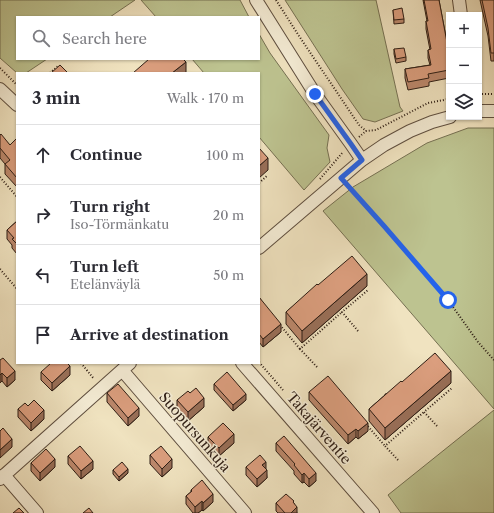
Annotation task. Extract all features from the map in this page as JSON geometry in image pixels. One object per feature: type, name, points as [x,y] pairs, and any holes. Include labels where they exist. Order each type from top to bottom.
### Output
[{"type":"street","points":[[256,0],[315,94],[362,160]]},
{"type":"street","points":[[459,0],[461,12]]},
{"type":"street","points":[[0,88],[16,104]]},
{"type":"street","points":[[482,111],[494,111]]},
{"type":"street","points":[[260,247],[362,160],[384,145],[410,131],[446,118]]},
{"type":"street","name":"Takajärventie","points":[[243,364],[373,513]]},
{"type":"street","points":[[37,513],[2,477],[126,367]]},
{"type":"street","name":"Suopursunkuja","points":[[126,367],[245,513]]},
{"type":"path","points":[[276,0],[298,36],[359,125],[366,131]]},
{"type":"path","points":[[51,72],[58,66],[61,70]]},
{"type":"path","points":[[0,68],[16,84]]},
{"type":"path","points":[[482,94],[494,94]]},
{"type":"path","points":[[260,182],[268,175]]},
{"type":"path","points":[[0,177],[16,195]]},
{"type":"path","points":[[341,178],[448,300],[478,342],[494,360]]},
{"type":"path","points":[[0,269],[16,287]]},
{"type":"path","points":[[300,349],[368,290]]},
{"type":"path","points":[[342,312],[358,331]]},
{"type":"path","points":[[280,325],[316,367]]},
{"type":"path","points":[[82,364],[102,388]]},
{"type":"path","points":[[385,446],[452,388]]},
{"type":"path","points":[[424,412],[437,426]]},
{"type":"path","points":[[366,424],[398,460]]},
{"type":"green space","points":[[0,0],[135,0],[111,16],[16,16],[16,60],[46,60],[28,72],[16,72],[0,58]]},
{"type":"green space","points":[[141,0],[240,0],[248,16],[155,16]]},
{"type":"green space","points":[[285,0],[376,0],[400,107],[403,111],[375,122],[363,119]]},
{"type":"green space","points":[[260,36],[270,53],[329,135],[327,148],[330,162],[304,190],[260,138],[260,72],[203,72],[193,60],[260,60]]},
{"type":"green space","points":[[468,128],[494,128],[494,409],[323,211],[353,187],[427,143]]},
{"type":"green space","points":[[494,410],[494,513],[401,513],[388,495]]},
{"type":"building","points":[[424,0],[439,0],[446,37],[446,71],[428,74],[429,78],[408,82],[405,69],[431,65],[428,50],[431,49],[426,21],[428,21]]},
{"type":"building","points":[[482,0],[494,0],[494,53],[491,53],[488,28]]},
{"type":"building","points":[[402,8],[404,19],[394,20],[393,10]]},
{"type":"building","points":[[404,48],[406,57],[396,59],[394,49]]},
{"type":"building","points":[[148,60],[184,60],[186,62],[173,72],[134,72]]},
{"type":"building","points":[[60,65],[67,72],[52,72]]},
{"type":"building","points":[[1,134],[10,145],[16,139],[16,177],[5,164],[10,160],[0,148]]},
{"type":"building","points":[[260,149],[268,158],[260,165]]},
{"type":"building","points":[[16,222],[16,243],[12,239],[14,238],[7,230]]},
{"type":"building","points":[[352,256],[367,274],[302,331],[286,312],[317,284],[318,285]]},
{"type":"building","points":[[260,298],[281,324],[263,339],[260,335]]},
{"type":"building","points":[[435,353],[451,371],[385,428],[369,409]]},
{"type":"building","points":[[3,358],[15,371],[7,378],[2,373],[0,375],[0,360]]},
{"type":"building","points":[[50,364],[68,364],[70,366],[52,383],[41,372]]},
{"type":"building","points":[[227,372],[246,394],[233,405],[214,384]]},
{"type":"building","points":[[328,376],[368,423],[358,431],[356,429],[348,435],[309,392]]},
{"type":"building","points":[[118,384],[139,408],[128,418],[107,393]]},
{"type":"building","points":[[196,388],[204,398],[188,412],[177,400],[188,391],[190,393]]},
{"type":"building","points":[[34,400],[44,410],[31,423],[18,409],[25,403],[28,406]]},
{"type":"building","points":[[223,423],[234,434],[219,448],[208,437]]},
{"type":"building","points":[[3,428],[12,439],[0,450],[0,431]]},
{"type":"building","points":[[284,436],[316,473],[309,479],[304,473],[302,475],[294,465],[295,464],[276,443]]},
{"type":"building","points":[[80,446],[93,461],[81,471],[68,456]]},
{"type":"building","points":[[161,446],[172,459],[162,469],[150,455]]},
{"type":"building","points":[[46,449],[55,459],[40,473],[31,463]]},
{"type":"building","points":[[260,455],[266,462],[262,465],[267,470],[257,479],[246,467]]},
{"type":"building","points":[[122,462],[128,469],[119,477],[113,470]]},
{"type":"building","points":[[202,480],[213,494],[203,503],[202,501],[195,507],[186,496]]},
{"type":"building","points":[[286,494],[294,501],[293,502],[297,507],[291,513],[285,513],[276,503]]},
{"type":"building","points":[[19,508],[24,513],[13,513]]},
{"type":"building","points":[[89,508],[93,513],[83,513]]},
{"type":"route","points":[[315,94],[362,160],[341,178],[448,300]]}]
